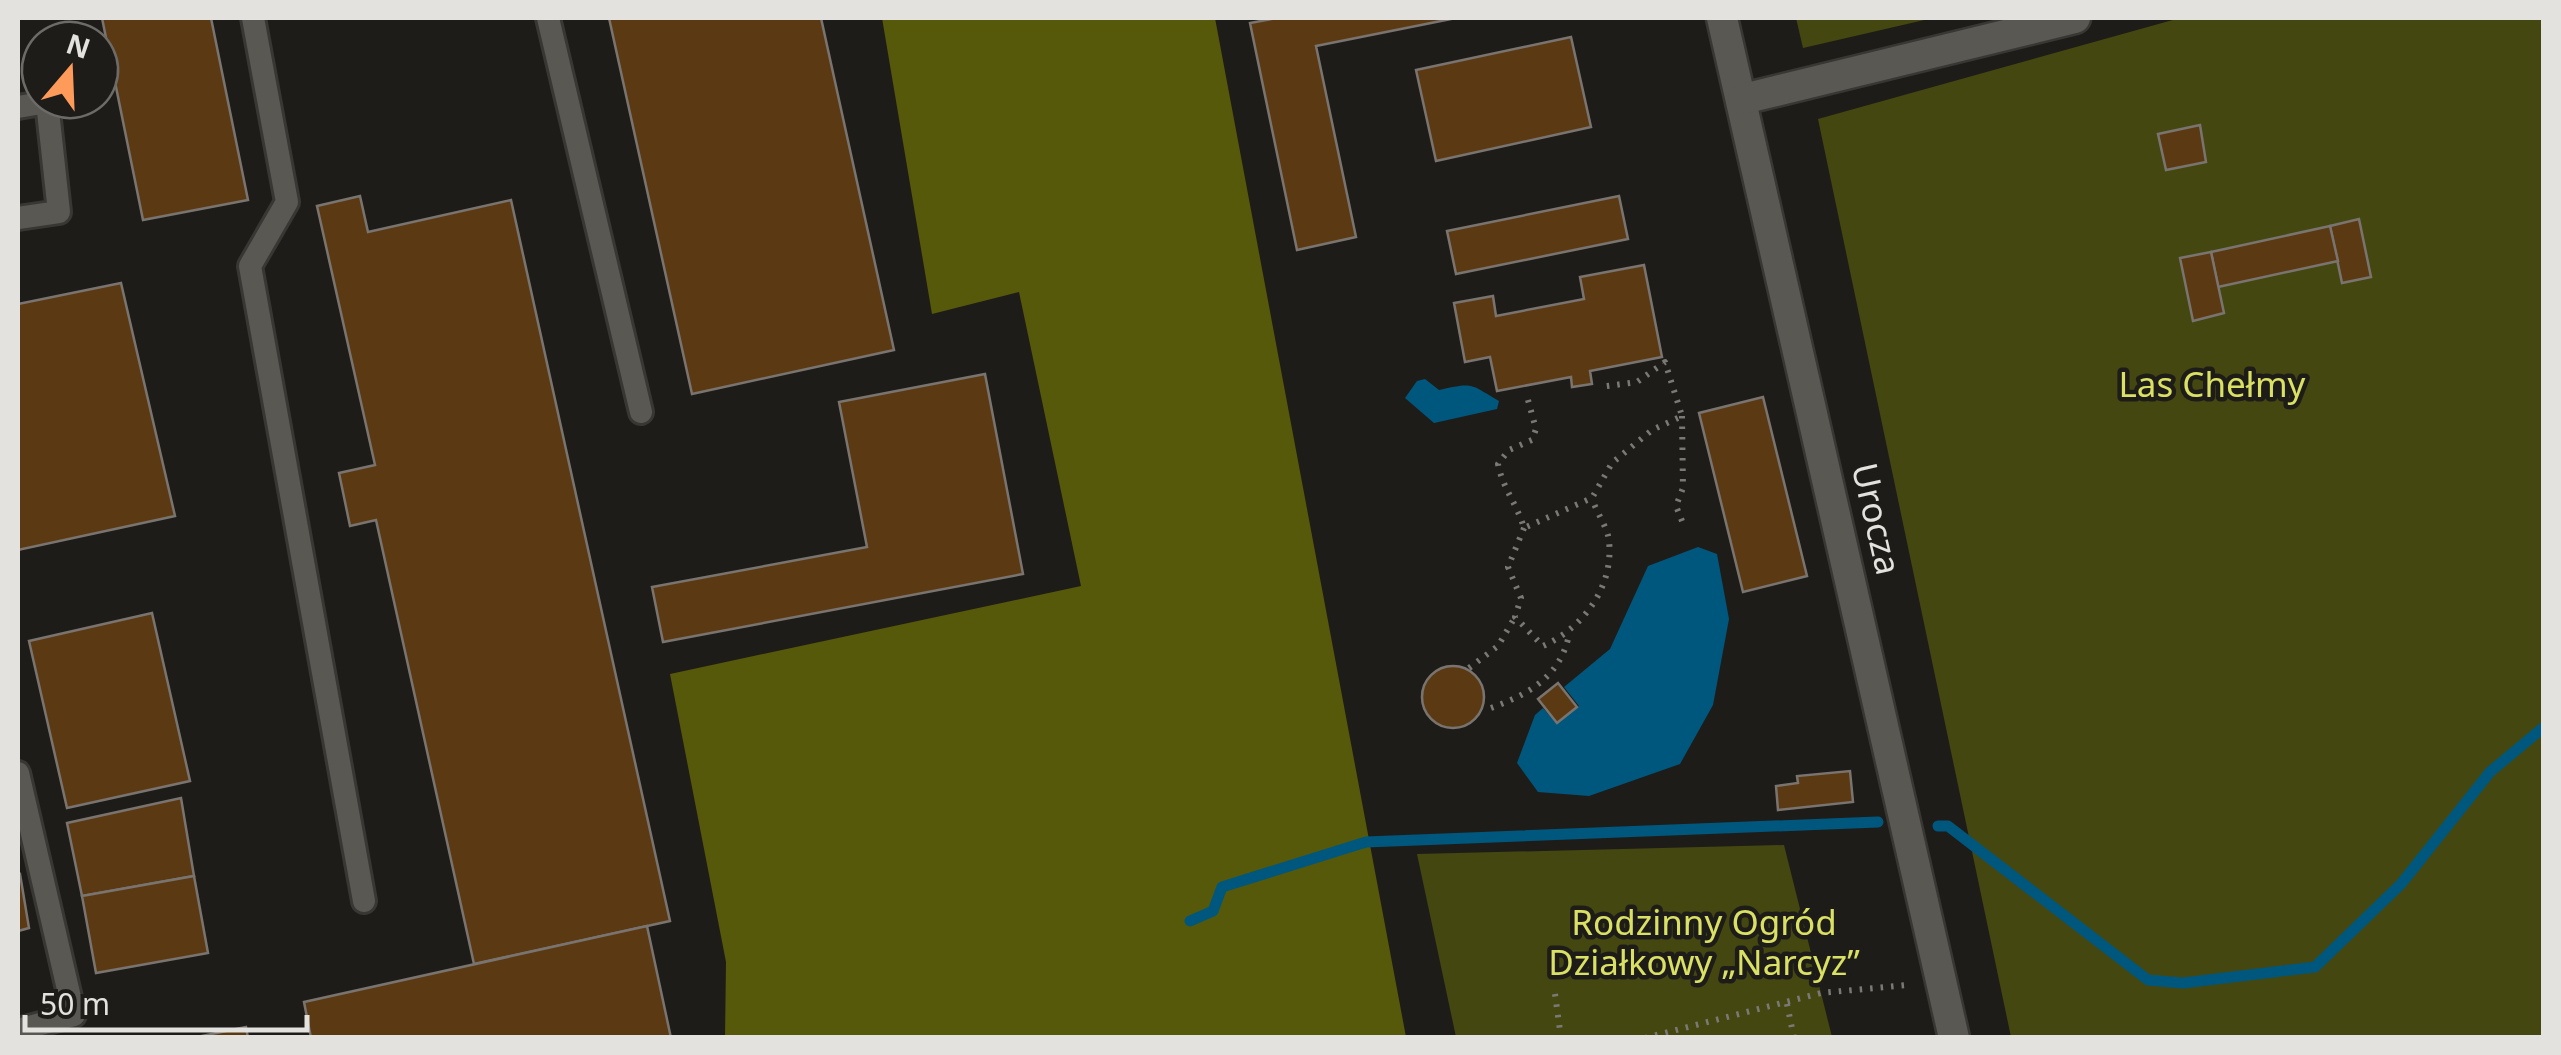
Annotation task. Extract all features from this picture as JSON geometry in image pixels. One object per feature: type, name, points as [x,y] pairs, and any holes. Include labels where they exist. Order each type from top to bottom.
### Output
[{"type":"street","name":"Urocza","points":[[1722,18],[1744,99],[1954,1038]]},
{"type":"street","points":[[1744,99],[2075,18]]},
{"type":"lane","points":[[253,18],[286,202],[250,266],[364,901]]},
{"type":"lane","points":[[548,18],[641,412]]},
{"type":"lane","points":[[18,107],[46,102],[59,212],[18,218]]},
{"type":"lane","points":[[18,773],[74,1015],[18,1030]]},
{"type":"path","points":[[1600,387],[1637,382],[1665,362],[1682,416],[1683,488],[1676,506],[1684,526]]},
{"type":"path","points":[[1469,668],[1498,646],[1521,598],[1508,567],[1524,528],[1519,512],[1504,491],[1498,464],[1510,450],[1532,440],[1536,429],[1528,400]]},
{"type":"path","points":[[1524,528],[1592,498],[1612,463],[1652,430],[1682,416]]},
{"type":"path","points":[[1492,708],[1533,692],[1564,660],[1569,634],[1608,580],[1610,537],[1592,498]]},
{"type":"path","points":[[1515,617],[1543,646],[1569,634]]},
{"type":"path","points":[[1645,1038],[1821,993],[1942,982]]},
{"type":"path","points":[[1555,994],[1562,1038]]},
{"type":"path","points":[[1786,1004],[1794,1038]]},
{"type":"green space","points":[[1796,18],[1933,18],[1803,48]]},
{"type":"green space","name":"Las Chełmy","points":[[2180,18],[2543,18],[2543,1037],[2011,1037],[1818,119]]},
{"type":"green space","name":"Rodzinny Ogród Działkowy „Narcyz”","points":[[1784,845],[1832,1037],[1456,1037],[1417,854]]},
{"type":"shaded area","points":[[882,18],[1215,18],[1406,1037],[725,1037],[726,962],[670,674],[1081,586],[1019,292],[932,314]]},
{"type":"water","points":[[1425,379],[1439,390],[1466,385],[1476,388],[1499,401],[1497,409],[1434,423],[1405,398],[1417,381]]},
{"type":"water","points":[[1698,547],[1717,554],[1729,619],[1713,705],[1680,764],[1589,796],[1538,792],[1517,763],[1535,715],[1543,708],[1557,724],[1579,706],[1564,687],[1610,649],[1648,566]]},
{"type":"building","points":[[211,18],[248,200],[143,220],[120,107],[120,20],[102,20]]},
{"type":"building","points":[[609,18],[821,18],[894,350],[692,394]]},
{"type":"building","points":[[1277,18],[1456,18],[1316,46],[1356,237],[1297,250],[1250,23]]},
{"type":"building","points":[[1571,37],[1591,127],[1436,161],[1416,70]]},
{"type":"building","points":[[2200,125],[2206,162],[2166,170],[2158,134]]},
{"type":"building","points":[[360,196],[368,232],[511,200],[670,921],[474,964],[376,520],[350,526],[339,473],[375,465],[317,206]]},
{"type":"building","points":[[1619,196],[1628,239],[1456,274],[1447,231]]},
{"type":"building","points":[[2359,219],[2371,277],[2342,283],[2330,226]]},
{"type":"building","points":[[2330,226],[2338,261],[2218,287],[2211,252]]},
{"type":"building","points":[[2211,252],[2224,313],[2193,321],[2180,258]]},
{"type":"building","points":[[1644,265],[1662,357],[1590,371],[1592,384],[1572,387],[1571,377],[1497,391],[1490,357],[1465,362],[1454,303],[1493,296],[1496,316],[1584,299],[1580,277]]},
{"type":"building","points":[[121,283],[175,516],[18,550],[18,304]]},
{"type":"building","points":[[985,374],[1023,574],[663,642],[652,587],[867,547],[839,402]]},
{"type":"building","points":[[1763,397],[1807,576],[1743,592],[1699,413]]},
{"type":"building","points":[[152,613],[190,781],[67,808],[29,641]]},
{"type":"building","points":[[1453,666],[1475,675],[1484,697],[1475,719],[1453,728],[1431,719],[1422,697],[1431,675]]},
{"type":"building","points":[[1558,683],[1577,707],[1557,723],[1538,699]]},
{"type":"building","points":[[1850,771],[1853,802],[1778,810],[1776,786],[1798,783],[1797,776]]},
{"type":"building","points":[[181,798],[194,876],[82,896],[67,823]]},
{"type":"building","points":[[18,875],[29,928],[18,931]]},
{"type":"building","points":[[194,876],[208,953],[96,973],[82,896]]},
{"type":"building","points":[[647,926],[671,1038],[311,1038],[304,1002]]},
{"type":"building","points":[[246,1027],[248,1038],[192,1038]]},
{"type":"waterway","points":[[1938,826],[1948,826],[2148,980],[2183,983],[2315,967],[2401,884],[2490,772],[2544,727]]},
{"type":"waterway","points":[[1190,921],[1213,911],[1222,887],[1366,842],[1878,822]]}]
